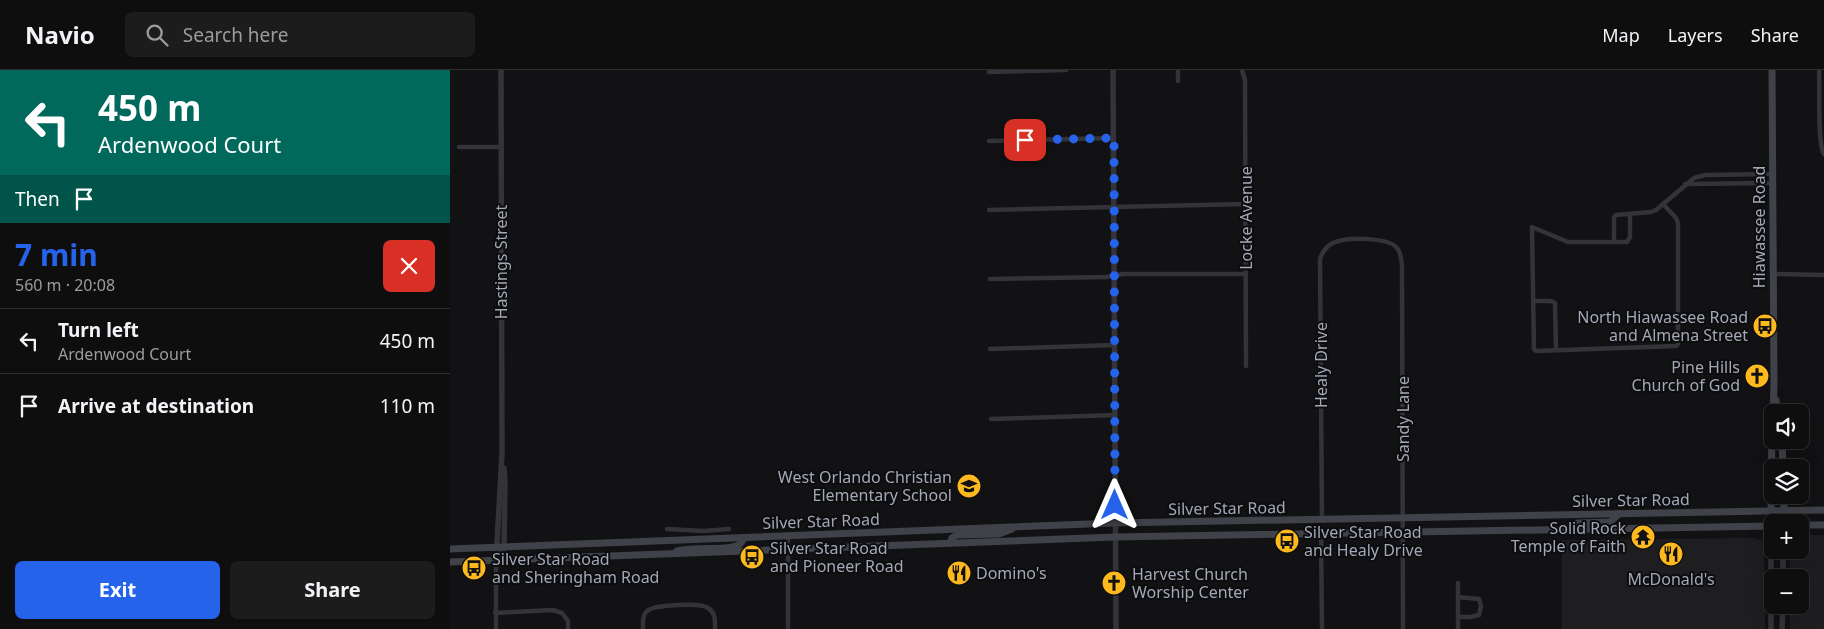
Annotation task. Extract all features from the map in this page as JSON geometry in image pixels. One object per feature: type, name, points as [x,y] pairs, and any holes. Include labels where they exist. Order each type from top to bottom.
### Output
[{"type":"main road","name":"Hiawassee Road","points":[[1772,70],[1773,404]]},
{"type":"main road","name":"Hiawassee Road","points":[[1774,384],[1777,404]]},
{"type":"main road","name":"Hiawassee Road","points":[[1771,514],[1772,449]]},
{"type":"main road","points":[[1784,504],[1784,511]]},
{"type":"main road","name":"Silver Star Road","points":[[450,549],[1115,523],[1824,510]]},
{"type":"main road","points":[[1569,529],[1577,523],[1610,522],[1619,514]]},
{"type":"main road","points":[[1809,525],[1824,525]]},
{"type":"main road","name":"Silver Star Road","points":[[450,562],[1115,537],[1764,526]]},
{"type":"main road","points":[[950,544],[952,538],[956,535],[1000,534],[1019,527]]},
{"type":"main road","points":[[667,554],[687,548],[733,547],[738,545],[744,538]]},
{"type":"street","name":"Hastings Street","points":[[496,561],[500,547],[505,484],[502,453],[501,70]]},
{"type":"street","points":[[989,72],[1066,70]]},
{"type":"street","points":[[1113,70],[1116,629]]},
{"type":"street","points":[[1178,70],[1178,82]]},
{"type":"street","name":"Locke Avenue","points":[[1242,70],[1245,80],[1246,366]]},
{"type":"street","points":[[1819,70],[1821,140],[1822,152],[1824,154]]},
{"type":"street","points":[[989,142],[1114,138]]},
{"type":"street","points":[[460,148],[501,147]]},
{"type":"street","points":[[1614,242],[1614,217],[1616,215],[1651,212],[1664,204],[1694,178],[1705,175],[1772,174]]},
{"type":"street","points":[[1686,184],[1772,183]]},
{"type":"street","points":[[989,210],[1246,204]]},
{"type":"street","points":[[1630,214],[1629,240],[1627,242],[1568,242],[1532,227],[1534,349],[1536,351],[1674,347],[1678,344],[1678,223],[1664,204]]},
{"type":"street","name":"Sandy Lane","points":[[1360,239],[1388,242],[1396,247],[1401,255],[1404,518],[1403,629]]},
{"type":"street","name":"Healy Drive","points":[[1322,520],[1320,259],[1322,252],[1338,241],[1360,239]]},
{"type":"street","points":[[990,279],[1115,276],[1123,274],[1246,274]]},
{"type":"street","points":[[1773,274],[1824,275]]},
{"type":"street","points":[[1533,301],[1551,301],[1555,304],[1556,350]]},
{"type":"street","points":[[990,349],[1115,345]]},
{"type":"street","points":[[992,419],[1116,415]]},
{"type":"street","points":[[667,529],[704,531],[729,529]]},
{"type":"street","points":[[1322,533],[1322,629]]},
{"type":"street","points":[[788,536],[788,629]]},
{"type":"street","name":"Hiawassee Road","points":[[1771,629],[1772,559]]},
{"type":"street","points":[[496,561],[496,629]]},
{"type":"street","points":[[1458,583],[1458,629]]},
{"type":"street","points":[[1458,597],[1479,599],[1481,606],[1479,615],[1458,617]]},
{"type":"street","points":[[643,629],[643,618],[648,610],[657,607],[702,605],[709,608],[715,615],[715,629]]},
{"type":"street","points":[[495,613],[553,610],[562,613],[568,621],[568,629]]},
{"type":"street","points":[[1782,629],[1783,614]]},
{"type":"shaded area","points":[[1809,535],[1824,535],[1824,629],[1790,629],[1790,614],[1809,614],[1809,569],[1790,569],[1790,559],[1809,559]]},
{"type":"shaded area","points":[[1754,538],[1761,540],[1764,544],[1765,629],[1562,629],[1562,540]]},
{"type":"place","name":"North Hiawassee Road and Almena Street","points":[[1765,326]]},
{"type":"place","name":"Pine Hills Church of God","points":[[1757,376]]},
{"type":"place","name":"West Orlando Christian Elementary School","points":[[969,486]]},
{"type":"place","name":"Solid Rock Temple of Faith","points":[[1643,537]]},
{"type":"place","name":"Silver Star Road and Healy Drive","points":[[1287,541]]},
{"type":"place","name":"McDonald's","points":[[1671,554]]},
{"type":"place","name":"Silver Star Road and Pioneer Road","points":[[752,557]]},
{"type":"place","name":"Silver Star Road and Sheringham Road","points":[[474,568]]},
{"type":"place","name":"Domino's","points":[[959,573]]},
{"type":"place","name":"Harvest Church Worship Center","points":[[1114,583]]},
{"type":"route","points":[[1025,140],[1114,138],[1115,505]]}]
